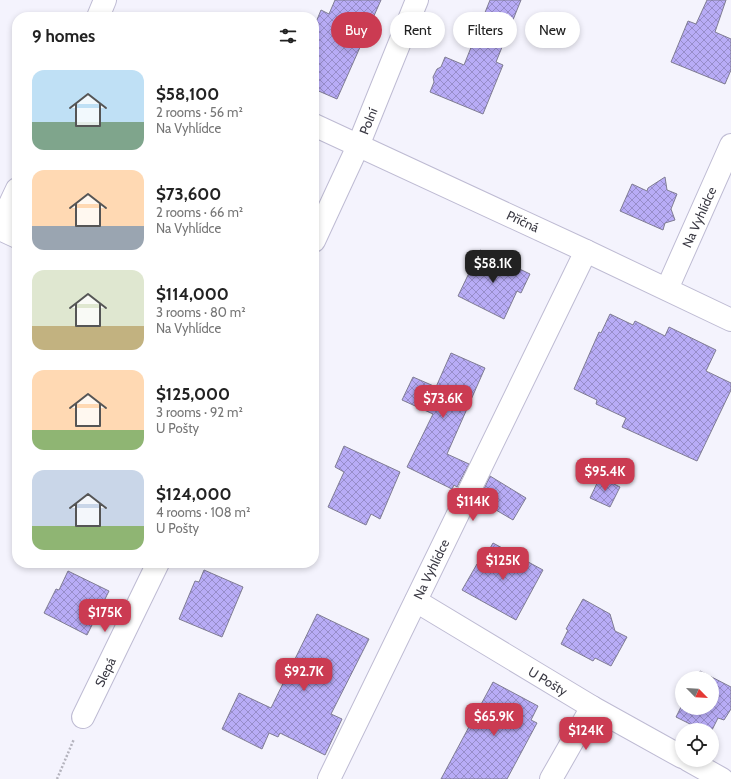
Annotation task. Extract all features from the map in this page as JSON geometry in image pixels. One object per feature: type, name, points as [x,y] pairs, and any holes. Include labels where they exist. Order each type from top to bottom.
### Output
[{"type":"street","points":[[100,12],[105,0]]},
{"type":"street","name":"Polní","points":[[319,229],[358,146],[417,0]]},
{"type":"street","name":"Příčná","points":[[319,127],[731,320]]},
{"type":"street","name":"Na Vyhlídce","points":[[667,289],[731,145]]},
{"type":"street","points":[[0,225],[12,200]]},
{"type":"street","points":[[0,229],[12,235]]},
{"type":"street","name":"Na Vyhlídce","points":[[329,779],[586,251]]},
{"type":"street","name":"Slepá","points":[[83,717],[156,568]]},
{"type":"street","name":"U Pošty","points":[[416,601],[592,707],[675,753]]},
{"type":"street","points":[[551,779],[592,707]]},
{"type":"street","points":[[701,767],[722,779]]},
{"type":"path","points":[[57,779],[83,717]]},
{"type":"building","points":[[335,0],[381,0],[376,12],[331,12],[331,48],[360,48],[337,99],[319,91],[319,15],[321,10],[329,14]]},
{"type":"building","points":[[490,0],[521,0],[516,12],[485,12]]},
{"type":"building","points":[[707,0],[726,0],[715,32],[731,39],[731,70],[725,84],[671,62],[688,21],[696,24]]},
{"type":"building","points":[[471,48],[502,48],[496,62],[503,65],[483,114],[430,92],[434,82],[433,77],[437,69],[441,67],[445,57],[464,65]]},
{"type":"building","points":[[665,177],[667,190],[677,194],[671,209],[675,220],[665,223],[663,230],[620,211],[632,184],[647,191],[648,188]]},
{"type":"building","points":[[480,250],[530,274],[521,293],[517,291],[504,319],[458,296]]},
{"type":"building","points":[[610,314],[633,325],[635,321],[665,336],[669,327],[716,350],[706,371],[731,383],[731,390],[697,461],[622,427],[626,418],[596,404],[597,400],[574,389],[599,332],[601,333]]},
{"type":"building","points":[[451,353],[485,368],[447,454],[469,464],[457,487],[454,485],[452,489],[407,467],[433,414],[402,400],[413,377],[436,387]]},
{"type":"building","points":[[344,446],[400,472],[380,519],[371,514],[366,525],[328,507],[344,472],[335,467]]},
{"type":"building","points":[[490,476],[526,498],[513,520],[479,500]]},
{"type":"building","points":[[600,477],[620,487],[610,507],[590,498]]},
{"type":"building","points":[[493,543],[543,570],[516,620],[462,590],[477,564],[480,566]]},
{"type":"building","points":[[204,570],[243,587],[222,637],[179,619],[195,581],[199,582]]},
{"type":"building","points":[[68,571],[109,591],[87,635],[44,613],[56,589],[59,590]]},
{"type":"building","points":[[583,599],[610,614],[615,631],[627,637],[611,666],[595,658],[593,661],[561,644],[568,630],[566,629]]},
{"type":"building","points":[[317,614],[369,639],[331,714],[342,719],[325,755],[280,733],[278,737],[269,733],[262,749],[222,729],[239,693],[271,708]]},
{"type":"building","points":[[719,681],[731,687],[731,709],[724,720],[718,718],[716,723],[688,723],[676,717],[677,715],[719,715]]},
{"type":"building","points":[[493,682],[538,706],[531,720],[537,723],[507,779],[441,779]]}]
